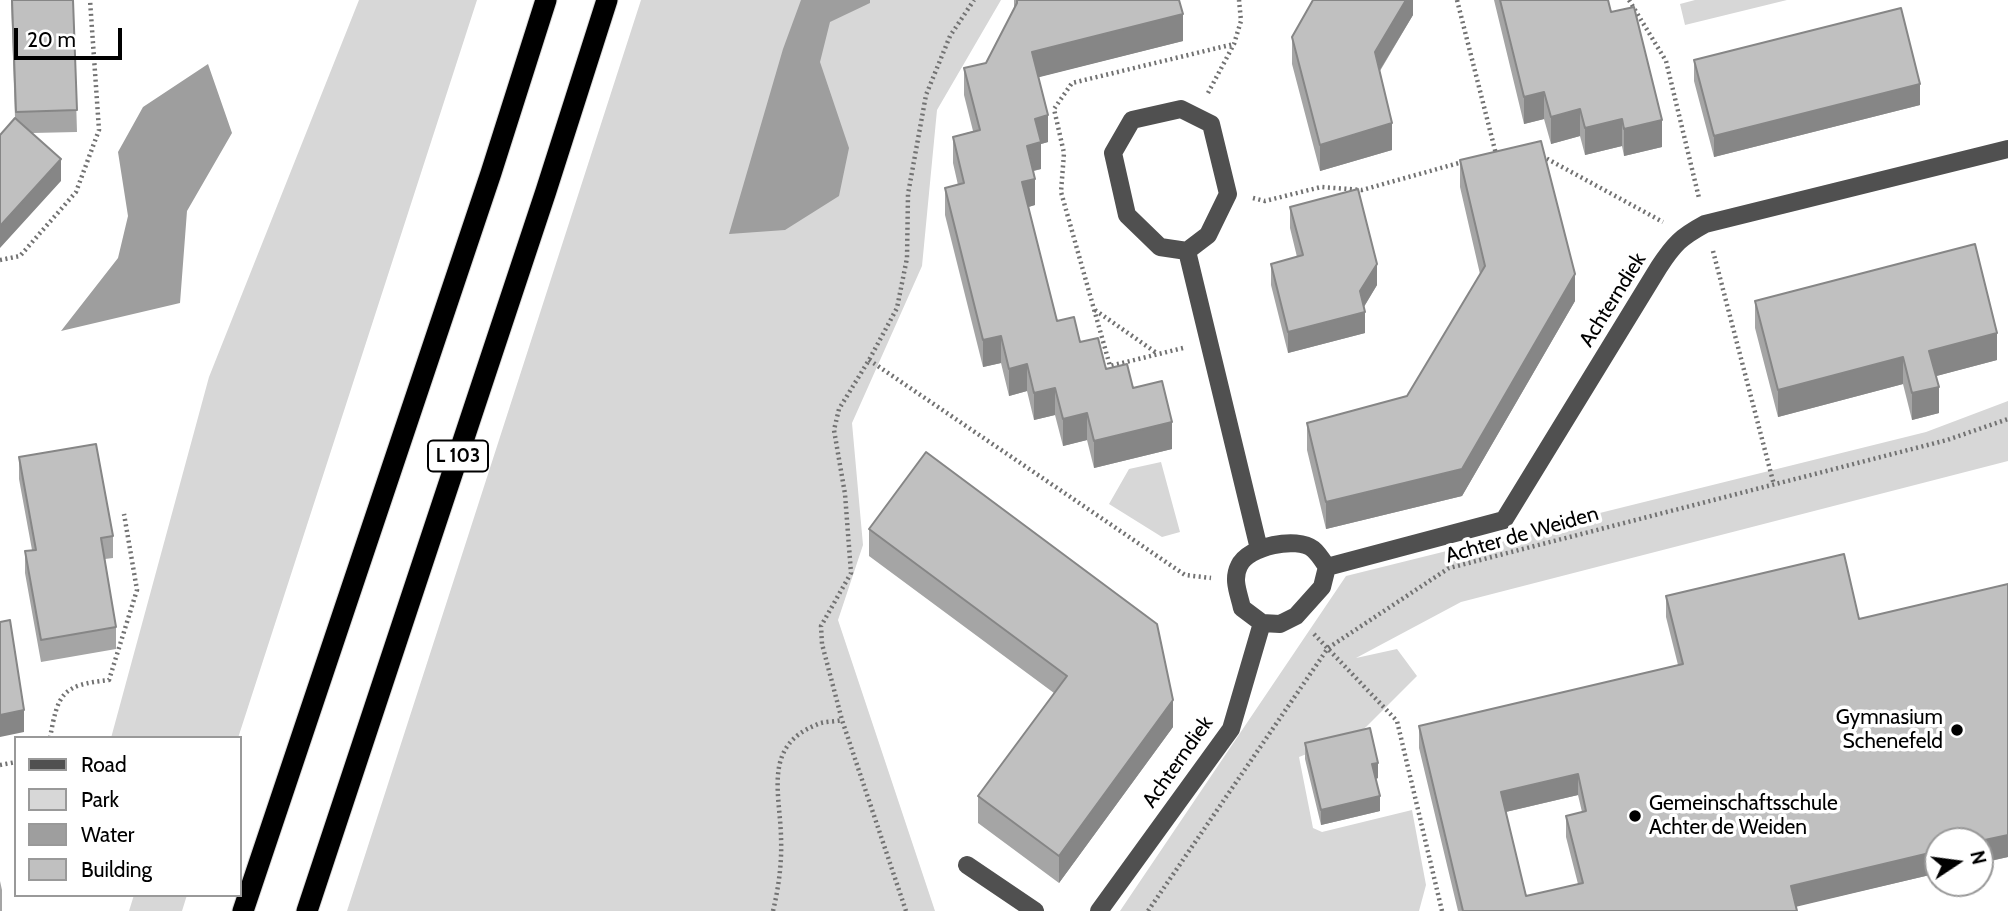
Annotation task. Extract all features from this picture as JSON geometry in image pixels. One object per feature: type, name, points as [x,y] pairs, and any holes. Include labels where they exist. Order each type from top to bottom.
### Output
[{"type":"highway","name":"L 103","points":[[243,911],[487,186],[546,0]]},
{"type":"highway","name":"L 103","points":[[307,911],[607,0]]},
{"type":"street","points":[[1181,109],[1196,116],[1211,124],[1228,194],[1208,235],[1186,251],[1160,247],[1127,215],[1113,153],[1132,121],[1181,109]]},
{"type":"street","name":"Achterndiek","points":[[1327,566],[1504,520],[1659,267],[1686,234],[1705,224],[2008,149]]},
{"type":"street","points":[[1186,251],[1259,549]]},
{"type":"street","points":[[1292,542],[1312,548],[1327,566],[1322,587],[1296,616],[1280,624],[1262,623],[1242,608],[1235,580],[1239,563],[1259,549],[1292,542]]},
{"type":"street","name":"Achterndiek","points":[[1099,911],[1231,729],[1262,623]]},
{"type":"street","points":[[967,865],[1035,911]]},
{"type":"path","points":[[0,260],[20,256],[76,192],[99,130],[90,0]]},
{"type":"path","points":[[906,911],[842,720],[822,644],[821,626],[851,573],[845,494],[834,430],[839,409],[897,309],[906,258],[908,194],[926,95],[950,36],[974,0]]},
{"type":"path","points":[[1196,116],[1234,44],[1241,21],[1239,0]]},
{"type":"path","points":[[1457,0],[1498,162]]},
{"type":"path","points":[[1537,153],[1686,234]]},
{"type":"path","points":[[1228,194],[1265,201],[1321,187],[1362,190],[1469,161]]},
{"type":"path","points":[[1094,309],[1158,354]]},
{"type":"path","points":[[869,360],[1185,575],[1235,580]]},
{"type":"path","name":"Achter de Weiden","points":[[1148,911],[1328,648],[1449,568],[1947,440],[2008,419]]},
{"type":"path","points":[[50,736],[55,709],[66,692],[87,682],[109,680],[137,590],[124,514]]},
{"type":"path","points":[[1328,648],[1396,721],[1442,911]]},
{"type":"path","points":[[773,911],[780,881],[778,765],[791,741],[817,724],[842,720]]},
{"type":"green space","points":[[359,0],[477,0],[239,736],[112,736],[209,377]]},
{"type":"green space","points":[[641,0],[1001,0],[937,110],[922,266],[852,423],[863,545],[838,620],[935,911],[347,911]]},
{"type":"green space","points":[[1695,0],[1787,0],[1685,25],[1680,4]]},
{"type":"green space","points":[[2008,401],[2008,461],[1461,602],[1356,658],[1397,649],[1417,676],[1360,733],[1299,757],[1313,828],[1322,832],[1412,810],[1426,885],[1419,911],[1120,911],[1346,576],[1926,432]]},
{"type":"green space","points":[[1161,462],[1180,532],[1162,537],[1109,504],[1129,469]]},
{"type":"green space","points":[[133,897],[186,897],[182,911],[129,911]]},
{"type":"water","points":[[801,0],[870,0],[870,3],[830,22],[820,62],[849,148],[839,196],[785,230],[729,234],[783,49]]},
{"type":"water","points":[[208,64],[232,133],[187,211],[180,303],[61,331],[118,258],[128,216],[118,152],[143,107]]},
{"type":"building","points":[[12,0],[73,0],[77,110],[16,112]]},
{"type":"building","points":[[1017,0],[1179,0],[1183,14],[1032,52],[1048,115],[1035,119],[1041,142],[1027,146],[1035,179],[1022,182],[1057,321],[1074,317],[1080,342],[1098,338],[1106,369],[1127,364],[1133,388],[1162,381],[1172,422],[1094,441],[1087,413],[1063,419],[1055,388],[1034,393],[1027,364],[1009,369],[1001,336],[983,340],[945,188],[964,183],[953,137],[980,130],[964,68],[986,63]]},
{"type":"building","points":[[1313,0],[1406,0],[1375,52],[1392,123],[1320,145],[1292,37]]},
{"type":"building","points":[[1500,0],[1608,0],[1611,12],[1634,7],[1662,120],[1624,129],[1622,119],[1585,128],[1580,109],[1551,117],[1544,92],[1524,97]]},
{"type":"building","points":[[1901,8],[1920,84],[1714,136],[1694,60]]},
{"type":"building","points":[[15,118],[61,159],[0,226],[0,135]]},
{"type":"building","points":[[1541,141],[1575,274],[1462,469],[1326,502],[1307,423],[1407,396],[1485,266],[1460,160]]},
{"type":"building","points":[[1358,189],[1377,264],[1360,291],[1365,312],[1288,332],[1271,264],[1303,255],[1290,207]]},
{"type":"building","points":[[1975,244],[1997,333],[1929,351],[1939,387],[1912,393],[1903,357],[1778,390],[1755,301]]},
{"type":"building","points":[[96,444],[113,536],[101,538],[116,627],[41,640],[25,551],[36,550],[19,457]]},
{"type":"building","points":[[926,452],[1157,624],[1173,700],[1059,856],[978,796],[1067,676],[869,529]]},
{"type":"building","points":[[1844,554],[1859,619],[2008,584],[2008,835],[1994,838],[1994,827],[1924,827],[1924,854],[1791,886],[1797,911],[1463,911],[1419,726],[1683,664],[1666,596]],"holes":[[[1578,774],[1586,811],[1566,816],[1583,883],[1526,896],[1501,792]]]},
{"type":"building","points":[[10,620],[24,710],[0,715],[0,622]]},
{"type":"building","points":[[1370,728],[1378,763],[1372,764],[1380,796],[1321,810],[1305,743]]},
{"type":"place","name":"Gymnasium Schenefeld","points":[[1957,730]]},
{"type":"place","name":"Gemeinschaftsschule Achter de Weiden","points":[[1635,816]]}]
